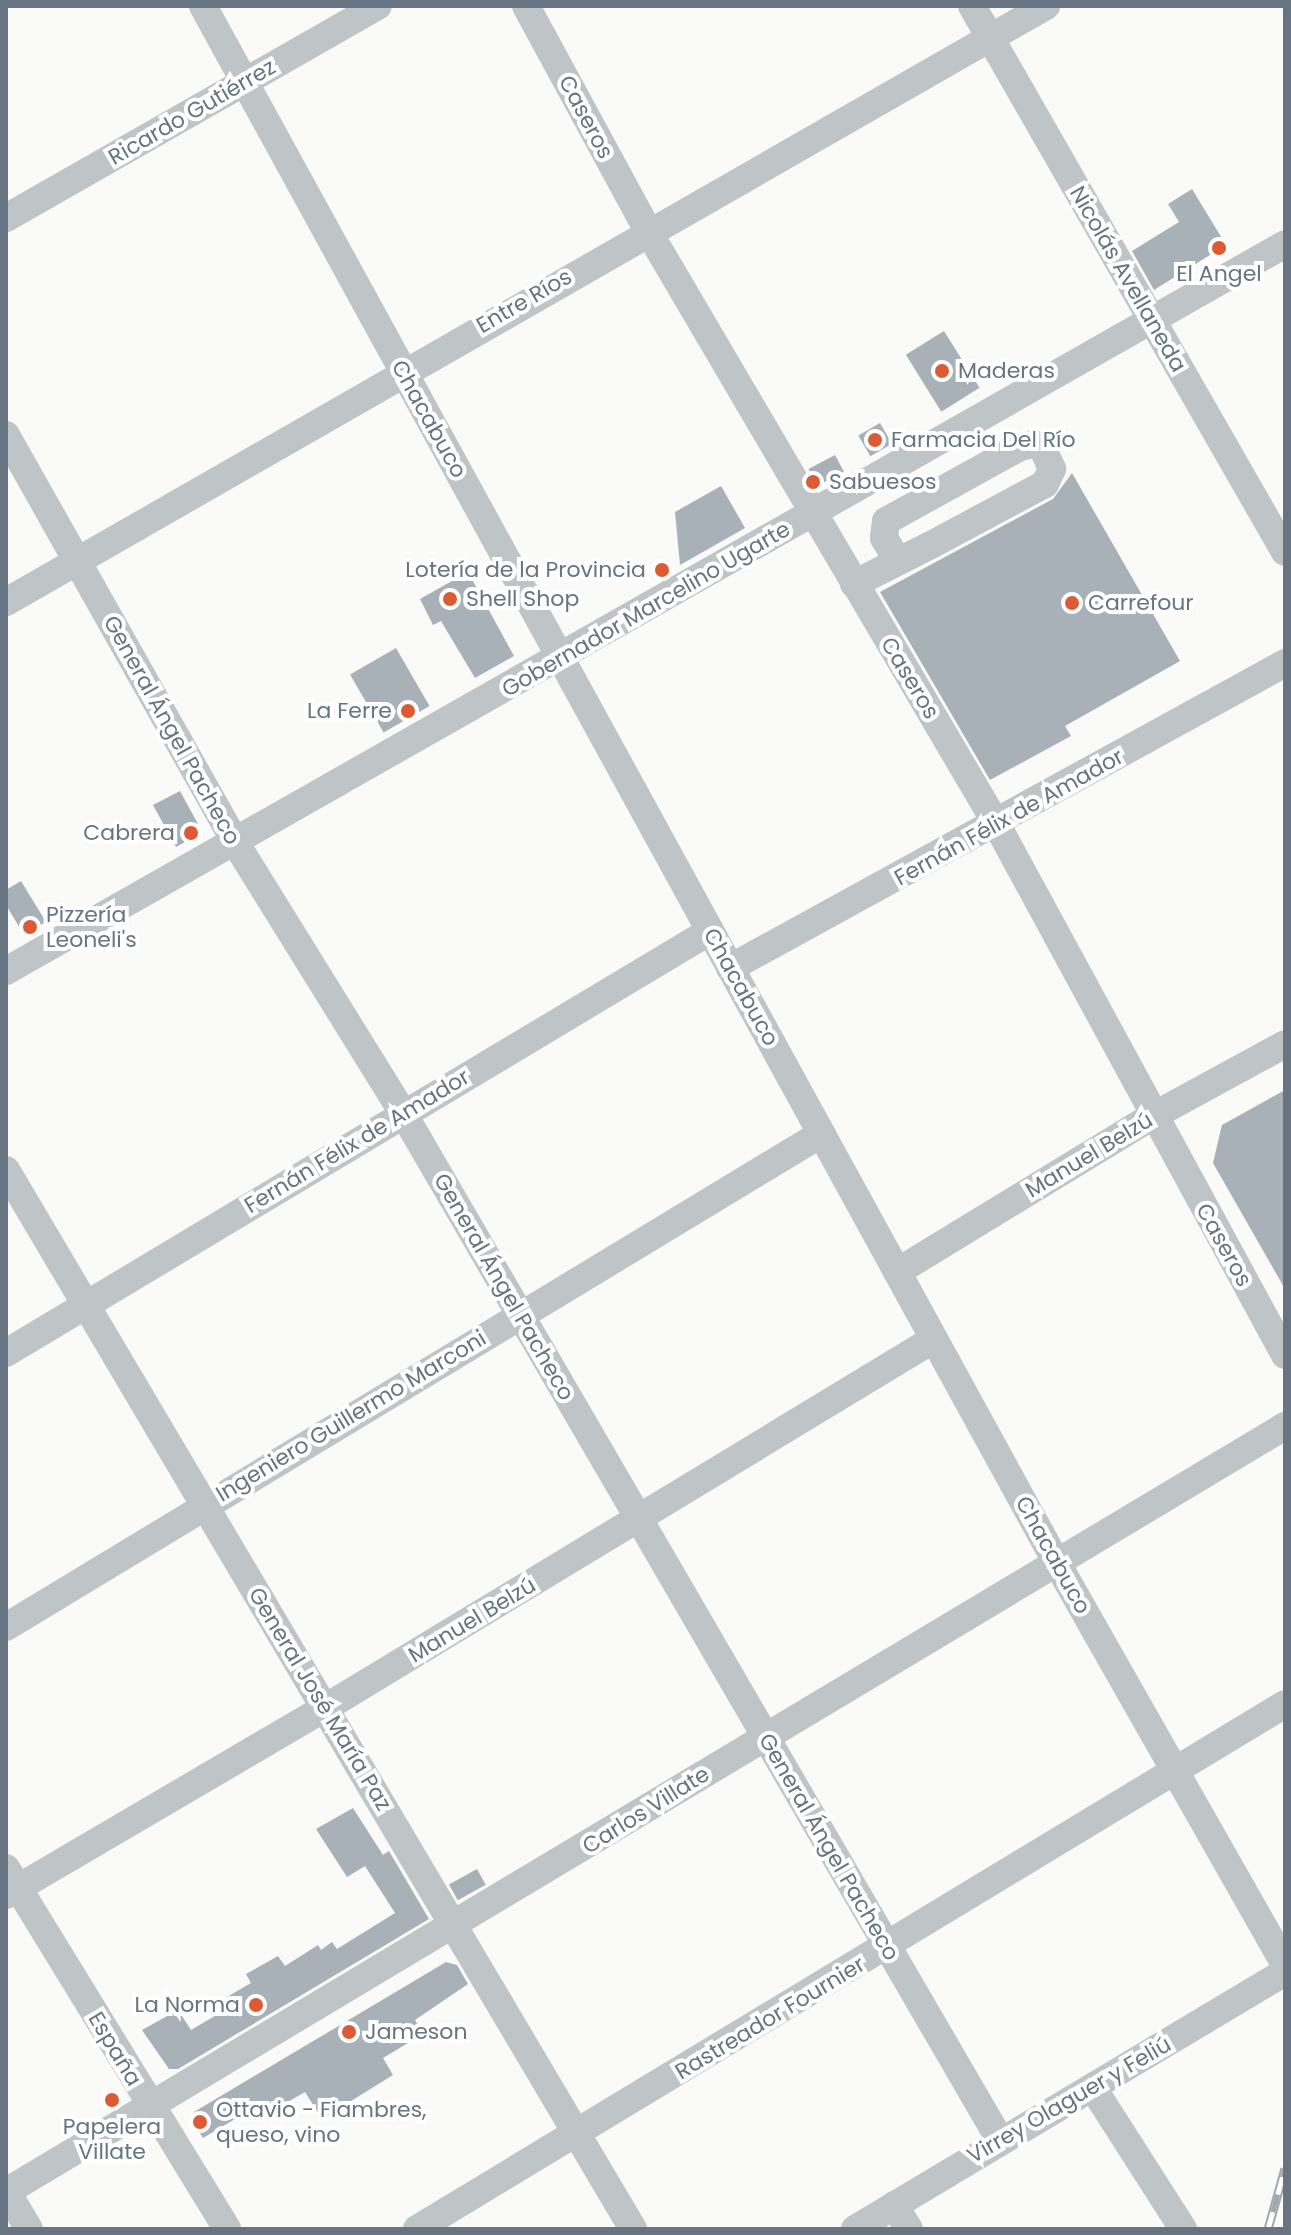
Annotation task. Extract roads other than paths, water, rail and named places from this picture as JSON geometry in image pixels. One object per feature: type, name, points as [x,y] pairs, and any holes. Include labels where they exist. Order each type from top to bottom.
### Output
[{"type":"street","name":"Chacabuco","points":[[203,6],[1058,1565],[1285,1965]]},
{"type":"street","name":"Ricardo Gutiérrez","points":[[6,218],[378,6]]},
{"type":"street","name":"Caseros","points":[[526,6],[648,231],[997,825],[1285,1355]]},
{"type":"street","name":"Nicolás Avellaneda","points":[[972,6],[1285,552]]},
{"type":"street","name":"Entre Ríos","points":[[6,602],[402,370],[1046,6]]},
{"type":"street","name":"Gobernador Marcelino Ugarte","points":[[6,971],[1285,244]]},
{"type":"street","name":"General Ángel Pacheco","points":[[6,435],[235,842],[403,1113],[1000,2140]]},
{"type":"street","points":[[854,584],[898,561],[1045,484],[1052,469],[1043,449],[1034,444],[1020,447],[886,521],[884,538],[898,561]]},
{"type":"street","name":"Fernán Félix de Amador","points":[[730,968],[997,825],[1285,663]]},
{"type":"street","name":"Fernán Félix de Amador","points":[[6,1353],[710,931]]},
{"type":"street","name":"Manuel Belzú","points":[[897,1272],[1153,1116],[1285,1044]]},
{"type":"street","name":"Ingeniero Guillermo Marconi","points":[[6,1627],[520,1313],[821,1134]]},
{"type":"street","name":"General José María Paz","points":[[6,1170],[456,1924],[633,2229]]},
{"type":"street","name":"Manuel Belzú","points":[[10,1883],[325,1708],[934,1339]]},
{"type":"street","name":"Carlos Villate","points":[[6,2192],[148,2104],[1058,1565],[1285,1426]]},
{"type":"street","name":"Rastreador Fournier","points":[[417,2229],[578,2136],[1285,1704]]},
{"type":"street","name":"España","points":[[10,1883],[227,2229]]},
{"type":"street","name":"Virrey Olaguer y Feliú","points":[[855,2229],[1285,1972]]},
{"type":"street","points":[[1093,2088],[1183,2229]]},
{"type":"street","points":[[6,2192],[29,2229]]},
{"type":"street","points":[[894,2205],[909,2229]]},
{"type":"railway","points":[[1268,2229],[1285,2168]]},
{"type":"place","name":"El Angel","points":[[1219,248]]},
{"type":"place","name":"Maderas","points":[[942,371]]},
{"type":"place","name":"Farmacia Del Río","points":[[875,440]]},
{"type":"place","name":"Sabuesos","points":[[813,482]]},
{"type":"place","name":"Lotería de la Provincia","points":[[662,570]]},
{"type":"place","name":"Shell Shop","points":[[450,599]]},
{"type":"place","name":"Carrefour","points":[[1072,603]]},
{"type":"place","name":"La Ferre","points":[[408,711]]},
{"type":"place","name":"Cabrera","points":[[191,833]]},
{"type":"place","name":"Pizzería Leoneli's","points":[[30,927]]},
{"type":"place","name":"La Norma","points":[[256,2005]]},
{"type":"place","name":"Jameson","points":[[349,2032]]},
{"type":"place","name":"Papelera Villate","points":[[112,2100]]},
{"type":"place","name":"Ottavio - Fiambres, queso, vino","points":[[200,2122]]}]
